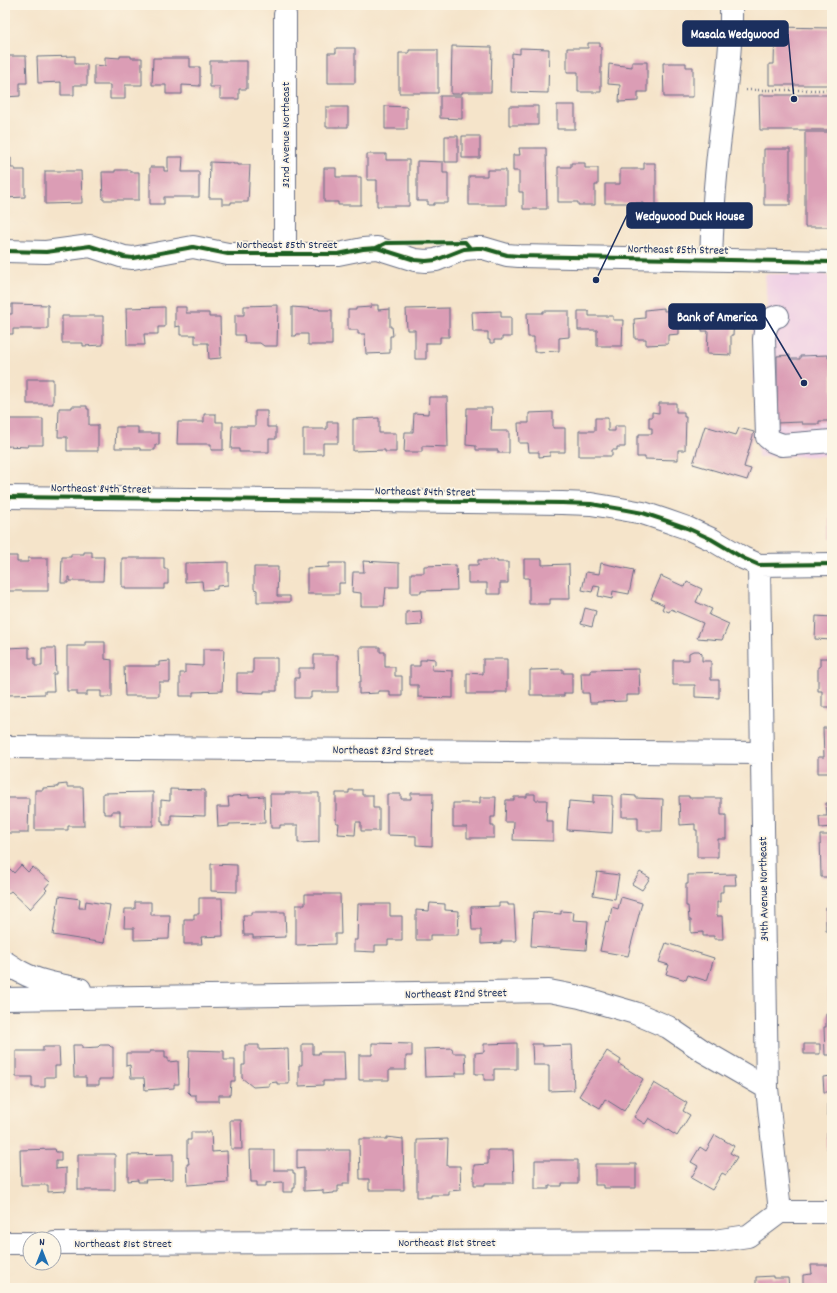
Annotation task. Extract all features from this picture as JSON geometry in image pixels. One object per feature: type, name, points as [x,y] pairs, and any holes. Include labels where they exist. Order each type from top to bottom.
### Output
[{"type":"street","points":[[711,259],[712,224],[717,165],[730,45],[731,5]]},
{"type":"street","name":"32nd Avenue Northeast","points":[[286,8],[286,254]]},
{"type":"street","name":"Northeast 85th Street","points":[[5,251],[46,252],[90,246],[124,257],[133,258],[193,247],[228,254],[338,254],[377,248],[415,260],[426,261],[436,260],[464,249],[483,248],[502,254],[519,256],[832,262]]},
{"type":"street","points":[[778,316],[772,318],[768,322],[764,340],[767,437],[782,445],[832,441]]},
{"type":"street","name":"Northeast 84th Street","points":[[5,496],[591,504],[643,513],[687,528],[759,565],[832,564]]},
{"type":"street","name":"34th Avenue Northeast","points":[[759,565],[767,1088],[780,1212]]},
{"type":"street","name":"Northeast 83rd Street","points":[[5,747],[761,753]]},
{"type":"street","name":"Northeast 82nd Street","points":[[5,962],[21,972],[38,979],[122,998]]},
{"type":"street","name":"Northeast 82nd Street","points":[[5,999],[549,991],[580,996],[635,1013],[668,1027],[703,1051],[767,1088]]},
{"type":"street","points":[[780,1212],[832,1212]]},
{"type":"street","name":"Northeast 81st Street","points":[[62,1243],[714,1241],[748,1236],[780,1212]]},
{"type":"street","points":[[5,1243],[22,1243]]},
{"type":"path","points":[[726,90],[832,90]]},
{"type":"shaded area","points":[[765,274],[824,274],[832,279],[832,456],[758,457],[752,322],[754,318],[765,311],[767,306]]},
{"type":"building","points":[[775,27],[831,28],[832,85],[769,85],[769,64],[774,64]]},
{"type":"building","points":[[588,43],[600,43],[601,92],[578,92],[578,72],[567,72],[567,48],[588,48]]},
{"type":"building","points":[[452,46],[492,47],[491,92],[462,92],[462,94],[451,94]]},
{"type":"building","points":[[336,48],[355,48],[355,83],[328,83],[328,53],[336,53]]},
{"type":"building","points":[[520,48],[549,49],[548,93],[511,92],[512,53],[520,54]]},
{"type":"building","points":[[409,50],[438,50],[438,93],[399,93],[399,53],[409,53]]},
{"type":"building","points":[[5,56],[26,56],[27,83],[20,83],[20,96],[5,97]]},
{"type":"building","points":[[75,56],[75,64],[87,64],[87,85],[74,85],[74,95],[61,95],[61,82],[38,83],[37,57]]},
{"type":"building","points":[[120,56],[142,58],[142,85],[125,85],[125,99],[110,99],[110,85],[94,85],[94,65],[105,66],[105,57],[120,58]]},
{"type":"building","points":[[153,58],[190,58],[190,67],[200,67],[200,86],[182,85],[182,94],[166,94],[166,85],[152,85]]},
{"type":"building","points":[[210,61],[247,61],[247,89],[239,89],[239,99],[220,99],[220,87],[210,87]]},
{"type":"building","points":[[632,62],[647,62],[647,92],[638,92],[638,101],[619,102],[620,85],[608,84],[609,64],[632,67]]},
{"type":"building","points":[[663,63],[686,63],[686,67],[693,67],[693,97],[664,97]]},
{"type":"building","points":[[759,95],[832,95],[832,130],[760,130]]},
{"type":"building","points":[[440,96],[462,96],[462,119],[440,118]]},
{"type":"building","points":[[557,105],[575,105],[575,129],[557,129]]},
{"type":"building","points":[[385,106],[407,107],[407,129],[385,129]]},
{"type":"building","points":[[509,106],[538,106],[538,125],[509,125]]},
{"type":"building","points":[[326,107],[348,107],[348,127],[326,127]]},
{"type":"building","points":[[805,132],[832,132],[832,227],[805,227]]},
{"type":"building","points":[[445,136],[458,136],[458,162],[445,162]]},
{"type":"building","points":[[462,136],[480,136],[480,158],[462,158]]},
{"type":"building","points":[[519,148],[546,148],[547,209],[523,209],[523,192],[519,192],[519,171],[513,171],[513,155],[520,155]]},
{"type":"building","points":[[764,149],[790,149],[790,205],[764,205]]},
{"type":"building","points":[[367,154],[386,154],[386,160],[409,160],[409,206],[377,206],[377,180],[367,180]]},
{"type":"building","points":[[168,157],[183,157],[182,172],[199,172],[199,197],[164,197],[164,204],[150,204],[150,167],[164,167],[164,171],[168,171]]},
{"type":"building","points":[[5,158],[11,158],[11,168],[15,168],[15,170],[25,170],[25,197],[5,198]]},
{"type":"building","points":[[417,161],[443,162],[443,173],[448,173],[448,203],[434,203],[434,205],[428,205],[428,201],[417,201]]},
{"type":"building","points":[[210,162],[250,165],[248,202],[231,202],[231,204],[222,204],[222,198],[209,198]]},
{"type":"building","points":[[571,163],[585,163],[585,168],[598,168],[598,185],[595,185],[595,205],[578,205],[578,202],[558,202],[558,167],[571,167]]},
{"type":"building","points":[[644,163],[655,163],[656,206],[643,206],[643,203],[605,203],[605,184],[620,184],[620,169],[644,169]]},
{"type":"building","points":[[324,168],[336,168],[336,177],[361,177],[361,205],[338,205],[338,202],[324,202]]},
{"type":"building","points":[[115,170],[130,170],[130,172],[139,172],[139,200],[103,200],[102,172],[115,172]]},
{"type":"building","points":[[487,170],[506,170],[506,205],[469,205],[469,176],[487,176]]},
{"type":"building","points":[[45,171],[81,171],[82,203],[45,204]]},
{"type":"building","points":[[12,304],[48,305],[48,329],[13,329],[13,334],[5,334],[5,314],[12,314]]},
{"type":"building","points":[[278,305],[277,346],[264,346],[260,343],[245,343],[244,335],[235,335],[235,315],[244,315],[244,306]]},
{"type":"building","points":[[371,305],[378,305],[378,310],[390,309],[390,327],[392,327],[393,336],[390,336],[390,353],[366,354],[365,334],[358,334],[358,330],[348,330],[348,310],[371,307]]},
{"type":"building","points":[[165,307],[165,327],[158,327],[158,334],[144,334],[145,345],[127,345],[126,308]]},
{"type":"building","points":[[175,307],[186,307],[186,313],[209,313],[209,317],[220,317],[221,358],[209,359],[208,343],[195,343],[195,335],[180,335],[180,326],[175,327]]},
{"type":"building","points":[[292,307],[332,310],[332,345],[308,345],[308,334],[296,334],[296,336],[292,336]]},
{"type":"building","points":[[449,308],[449,337],[440,337],[440,343],[426,343],[426,359],[415,359],[415,330],[407,330],[406,309]]},
{"type":"building","points":[[664,308],[664,311],[679,310],[679,334],[668,335],[668,344],[646,345],[646,339],[635,339],[634,319],[645,318],[645,310]]},
{"type":"building","points":[[703,310],[721,311],[720,318],[734,319],[733,335],[731,335],[731,355],[707,354],[708,331],[702,331]]},
{"type":"building","points":[[501,311],[501,317],[511,317],[511,337],[502,337],[502,340],[494,340],[494,343],[490,343],[490,340],[488,340],[488,332],[473,332],[472,312]]},
{"type":"building","points":[[543,311],[569,311],[569,337],[559,338],[559,351],[534,352],[534,337],[528,337],[527,313],[543,313]]},
{"type":"building","points":[[578,311],[589,311],[589,316],[613,316],[613,320],[623,320],[622,346],[597,346],[597,330],[578,330]]},
{"type":"building","points":[[62,316],[103,316],[103,345],[83,346],[83,343],[62,343]]},
{"type":"building","points":[[790,355],[790,359],[800,359],[800,356],[828,355],[828,358],[832,358],[832,421],[819,421],[819,424],[802,424],[802,422],[776,423],[775,407],[777,407],[777,356]]},
{"type":"building","points":[[27,379],[53,379],[53,404],[27,404]]},
{"type":"building","points":[[429,397],[447,397],[448,447],[422,446],[422,452],[404,452],[405,432],[413,432],[414,413],[428,414]]},
{"type":"building","points":[[659,403],[676,403],[676,412],[684,412],[684,417],[686,417],[685,450],[678,450],[678,460],[645,459],[645,457],[637,457],[637,437],[639,437],[639,434],[652,434],[652,428],[649,428],[649,417],[652,417],[652,412],[659,413]]},
{"type":"building","points":[[72,406],[87,406],[87,409],[89,409],[89,425],[98,425],[98,451],[67,451],[67,437],[58,437],[59,408],[72,408]]},
{"type":"building","points":[[467,408],[492,408],[491,431],[509,431],[509,453],[498,453],[498,450],[476,450],[476,446],[466,445]]},
{"type":"building","points":[[255,411],[267,411],[267,427],[276,427],[276,439],[269,439],[269,452],[239,452],[239,449],[231,449],[232,426],[255,426]]},
{"type":"building","points":[[553,412],[553,428],[565,428],[565,452],[550,452],[550,456],[539,457],[539,452],[529,452],[528,443],[519,443],[518,423],[529,423],[529,413]]},
{"type":"building","points":[[204,414],[216,414],[216,422],[223,422],[223,450],[211,450],[211,444],[177,444],[178,422],[204,422]]},
{"type":"building","points":[[379,418],[379,433],[396,433],[396,452],[385,452],[385,450],[353,451],[353,419]]},
{"type":"building","points":[[595,418],[608,418],[608,431],[615,431],[615,426],[625,426],[625,447],[617,447],[617,450],[612,450],[612,456],[579,456],[579,431],[595,431]]},
{"type":"building","points":[[5,419],[43,419],[43,445],[28,445],[28,447],[5,446]]},
{"type":"building","points":[[327,422],[338,422],[338,443],[323,443],[323,454],[303,454],[303,429],[327,429]]},
{"type":"building","points":[[705,426],[736,435],[739,428],[754,432],[744,467],[751,469],[747,480],[693,464]]},
{"type":"building","points":[[116,427],[138,427],[138,433],[159,433],[159,445],[155,445],[155,450],[140,450],[140,448],[115,448]]},
{"type":"building","points":[[830,474],[832,474],[832,538],[830,538]]},
{"type":"building","points":[[84,552],[92,552],[92,557],[104,557],[103,581],[70,581],[70,577],[68,577],[68,583],[61,583],[62,557],[71,557],[71,554],[84,554]]},
{"type":"building","points":[[6,556],[17,556],[17,562],[28,562],[28,558],[48,558],[48,591],[6,591]]},
{"type":"building","points":[[122,558],[164,558],[164,569],[168,569],[168,584],[164,584],[164,589],[126,589],[126,587],[122,587]]},
{"type":"building","points":[[524,559],[542,559],[542,565],[569,564],[570,599],[550,599],[550,604],[529,604],[529,578],[524,578]]},
{"type":"building","points":[[478,560],[497,560],[497,562],[508,562],[508,583],[500,583],[500,594],[487,594],[487,583],[468,583],[468,565],[478,565]]},
{"type":"building","points":[[363,561],[399,563],[399,587],[386,587],[384,606],[361,606],[361,593],[352,592],[353,572],[364,572]]},
{"type":"building","points":[[228,562],[228,585],[217,586],[217,589],[203,590],[202,581],[185,582],[185,563]]},
{"type":"building","points":[[329,563],[345,563],[345,583],[339,583],[339,594],[307,594],[307,568],[329,567]]},
{"type":"building","points":[[601,563],[634,570],[629,594],[613,591],[612,599],[598,596],[600,587],[594,586],[592,592],[582,590],[586,572],[599,574]]},
{"type":"building","points":[[456,565],[457,590],[421,591],[421,593],[411,593],[411,573],[424,573],[424,566]]},
{"type":"building","points":[[254,567],[278,567],[277,596],[290,596],[290,602],[257,602],[257,590],[254,589]]},
{"type":"building","points":[[661,576],[685,587],[687,582],[702,589],[696,602],[712,609],[709,615],[729,624],[722,640],[697,638],[703,623],[671,609],[669,612],[662,609],[664,605],[651,599]]},
{"type":"building","points":[[585,608],[596,611],[592,627],[581,624]]},
{"type":"building","points":[[421,611],[422,625],[406,626],[406,612]]},
{"type":"building","points":[[816,616],[832,617],[832,640],[815,639]]},
{"type":"building","points":[[85,642],[105,642],[105,659],[112,660],[112,697],[101,697],[101,691],[87,691],[87,695],[77,695],[77,691],[67,691],[67,646],[85,646]]},
{"type":"building","points":[[29,647],[29,658],[35,658],[35,666],[42,666],[42,648],[55,648],[56,674],[53,674],[54,691],[45,691],[45,694],[8,695],[7,648]]},
{"type":"building","points":[[360,647],[380,647],[380,652],[385,652],[385,667],[395,667],[395,676],[402,676],[402,696],[390,696],[390,691],[359,694],[359,682],[361,682]]},
{"type":"building","points":[[203,649],[224,649],[222,691],[193,692],[193,696],[180,696],[180,673],[185,673],[185,665],[203,666]]},
{"type":"building","points":[[699,651],[702,654],[702,661],[711,661],[711,680],[719,680],[719,698],[695,697],[695,685],[673,685],[673,660],[689,660],[689,653]]},
{"type":"building","points":[[314,655],[338,655],[338,692],[311,692],[311,698],[295,698],[295,678],[299,678],[299,668],[314,668]]},
{"type":"building","points":[[253,658],[277,658],[277,691],[264,691],[264,693],[237,692],[237,673],[253,673]]},
{"type":"building","points":[[426,658],[435,659],[435,665],[432,664],[432,670],[453,671],[453,698],[418,697],[418,685],[410,685],[410,666],[420,666],[420,660],[426,660]]},
{"type":"building","points":[[820,658],[832,658],[832,707],[822,707],[822,691],[818,691],[818,667],[820,667]]},
{"type":"building","points":[[483,659],[507,659],[507,692],[495,692],[495,694],[467,694],[467,673],[483,674]]},
{"type":"building","points":[[170,661],[170,682],[159,682],[159,696],[125,696],[124,666],[159,666],[159,662]]},
{"type":"building","points":[[563,669],[563,673],[572,673],[572,693],[564,693],[564,696],[530,695],[530,670]]},
{"type":"building","points":[[639,669],[640,695],[626,695],[626,701],[590,703],[589,693],[582,693],[581,673],[591,673],[591,670]]},
{"type":"building","points":[[823,728],[832,728],[832,773],[818,773],[818,757],[824,757]]},
{"type":"building","points":[[67,784],[67,787],[83,787],[84,826],[68,826],[68,830],[35,830],[35,790],[43,790],[43,788],[58,787],[58,785]]},
{"type":"building","points":[[170,789],[205,790],[205,816],[171,815],[171,825],[163,825],[163,821],[161,821],[161,800],[170,801]]},
{"type":"building","points":[[5,790],[7,790],[6,798],[29,798],[28,833],[5,833]]},
{"type":"building","points":[[349,790],[362,790],[362,795],[373,795],[373,808],[379,808],[379,831],[361,831],[361,822],[356,822],[355,835],[338,834],[339,823],[336,823],[336,793],[349,793]]},
{"type":"building","points":[[153,792],[153,826],[120,826],[120,811],[112,811],[112,814],[104,814],[103,793]]},
{"type":"building","points":[[829,792],[832,792],[832,827],[820,828],[819,816],[827,816],[826,803],[829,803]]},
{"type":"building","points":[[319,793],[319,842],[298,843],[298,825],[280,825],[280,828],[271,828],[270,794]]},
{"type":"building","points":[[411,793],[433,793],[432,846],[416,845],[416,836],[387,835],[387,794],[401,794],[401,799],[411,799]]},
{"type":"building","points":[[527,794],[535,794],[535,800],[547,800],[546,821],[553,821],[553,841],[513,840],[514,822],[505,822],[506,800],[514,800],[514,797],[527,797]]},
{"type":"building","points":[[249,795],[249,797],[264,796],[265,823],[229,824],[229,826],[218,827],[217,807],[229,807],[228,797]]},
{"type":"building","points":[[593,795],[612,796],[612,833],[567,830],[569,801],[593,803]]},
{"type":"building","points":[[622,795],[636,796],[636,798],[663,799],[662,831],[638,831],[638,817],[622,817]]},
{"type":"building","points":[[679,796],[689,796],[689,798],[721,798],[721,815],[726,815],[726,839],[718,839],[718,857],[697,857],[697,830],[695,830],[695,824],[680,825]]},
{"type":"building","points":[[480,797],[496,797],[495,817],[491,817],[491,826],[494,826],[494,838],[467,838],[467,827],[453,827],[453,803],[480,803]]},
{"type":"building","points":[[820,835],[832,835],[832,877],[821,877]]},
{"type":"building","points":[[211,864],[237,865],[237,892],[211,891]]},
{"type":"building","points":[[21,865],[28,872],[33,867],[50,882],[45,888],[47,890],[30,909],[11,891],[7,894],[5,892],[5,874],[10,869],[14,873]]},
{"type":"building","points":[[597,872],[619,875],[615,899],[593,895]]},
{"type":"building","points":[[640,872],[650,878],[642,890],[632,884]]},
{"type":"building","points":[[735,874],[736,885],[723,885],[723,892],[720,892],[720,902],[717,902],[717,916],[722,916],[723,939],[714,939],[714,936],[703,936],[703,932],[691,933],[691,920],[689,920],[688,906],[686,906],[686,884],[688,884],[688,875]]},
{"type":"building","points":[[305,894],[340,894],[341,934],[335,934],[335,944],[296,945],[296,905],[305,905]]},
{"type":"building","points":[[59,896],[80,899],[79,908],[85,908],[86,901],[110,905],[104,943],[53,935]]},
{"type":"building","points":[[621,897],[642,903],[628,956],[600,951],[606,921],[609,922],[612,907],[618,909]]},
{"type":"building","points":[[199,898],[222,898],[223,936],[201,937],[202,944],[184,944],[184,919],[194,919],[194,914],[199,914]]},
{"type":"building","points":[[135,902],[151,902],[151,915],[170,915],[169,939],[134,940],[134,928],[124,928],[125,909],[135,909]]},
{"type":"building","points":[[430,903],[445,904],[445,910],[459,911],[458,935],[430,935],[430,940],[416,940],[416,910],[429,911]]},
{"type":"building","points":[[499,903],[514,905],[516,941],[501,941],[501,943],[481,944],[481,930],[472,930],[471,907],[499,906]]},
{"type":"building","points":[[358,904],[390,904],[390,916],[402,916],[402,940],[388,940],[388,945],[375,945],[375,952],[354,951],[354,940],[357,940]]},
{"type":"building","points":[[826,907],[832,907],[832,931],[826,931]]},
{"type":"building","points":[[561,911],[574,912],[573,920],[588,921],[586,950],[531,946],[533,912],[561,914]]},
{"type":"building","points":[[251,912],[285,912],[286,937],[253,938],[253,935],[244,935],[243,915],[251,915]]},
{"type":"building","points":[[666,943],[714,958],[707,981],[688,975],[686,980],[666,974],[669,965],[659,962]]},
{"type":"building","points":[[828,983],[832,983],[832,1001],[828,1001]]},
{"type":"building","points":[[832,1013],[832,1055],[825,1055],[824,1027],[826,1027],[826,1014]]},
{"type":"building","points":[[372,1043],[412,1044],[412,1056],[406,1056],[406,1070],[389,1070],[389,1080],[359,1080],[359,1055],[372,1055]]},
{"type":"building","points":[[517,1043],[517,1069],[494,1069],[494,1080],[484,1080],[484,1074],[475,1074],[475,1053],[484,1052],[484,1044]]},
{"type":"building","points":[[302,1044],[313,1044],[313,1054],[319,1054],[319,1052],[344,1052],[345,1081],[323,1081],[323,1085],[299,1086],[299,1065],[302,1065]]},
{"type":"building","points":[[532,1044],[542,1044],[542,1046],[572,1045],[574,1090],[549,1091],[549,1065],[533,1065]]},
{"type":"building","points":[[804,1044],[820,1044],[820,1054],[804,1054]]},
{"type":"building","points":[[73,1045],[82,1045],[82,1048],[98,1047],[100,1045],[109,1045],[113,1047],[113,1079],[99,1079],[99,1085],[86,1085],[86,1077],[74,1077]]},
{"type":"building","points":[[245,1045],[259,1045],[259,1050],[288,1049],[289,1084],[277,1084],[277,1082],[269,1083],[269,1086],[253,1087],[242,1078],[242,1065],[245,1065]]},
{"type":"building","points":[[43,1047],[59,1047],[60,1066],[55,1066],[55,1077],[45,1077],[45,1087],[32,1087],[32,1077],[16,1077],[16,1051],[43,1051]]},
{"type":"building","points":[[452,1048],[453,1053],[465,1053],[466,1073],[456,1073],[456,1076],[425,1077],[424,1049]]},
{"type":"building","points":[[189,1050],[224,1051],[224,1060],[235,1060],[235,1081],[231,1081],[230,1095],[219,1095],[219,1101],[196,1101],[196,1095],[191,1095],[188,1092]]},
{"type":"building","points":[[150,1051],[165,1051],[165,1058],[168,1058],[168,1062],[178,1061],[179,1084],[174,1084],[174,1088],[145,1090],[144,1078],[131,1078],[130,1065],[126,1066],[126,1053],[150,1053]]},
{"type":"building","points":[[607,1051],[621,1060],[619,1064],[643,1079],[624,1111],[605,1099],[600,1108],[579,1096]]},
{"type":"building","points":[[832,1076],[832,1092],[824,1092],[823,1077]]},
{"type":"building","points":[[654,1083],[687,1103],[683,1111],[690,1115],[677,1136],[649,1118],[645,1124],[634,1117]]},
{"type":"building","points":[[827,1104],[832,1104],[832,1115],[827,1115]]},
{"type":"building","points":[[230,1120],[241,1120],[242,1149],[231,1149]]},
{"type":"building","points":[[191,1132],[211,1132],[212,1152],[227,1151],[228,1182],[188,1185],[187,1164],[189,1164],[188,1157],[187,1158],[187,1140],[191,1140]]},
{"type":"building","points":[[827,1133],[832,1133],[832,1149],[827,1149]]},
{"type":"building","points":[[715,1135],[734,1146],[730,1153],[737,1157],[726,1175],[722,1173],[712,1190],[691,1178],[698,1166],[691,1162],[700,1147],[706,1151]]},
{"type":"building","points":[[387,1137],[403,1139],[404,1190],[369,1190],[369,1179],[360,1179],[359,1139],[387,1139]]},
{"type":"building","points":[[448,1139],[447,1166],[460,1166],[461,1190],[449,1191],[449,1195],[417,1197],[417,1140]]},
{"type":"building","points":[[55,1149],[56,1152],[61,1152],[61,1161],[56,1161],[56,1169],[66,1168],[66,1191],[48,1192],[48,1185],[21,1185],[20,1150]]},
{"type":"building","points":[[250,1150],[274,1150],[274,1170],[293,1170],[293,1173],[295,1173],[295,1188],[293,1188],[293,1192],[283,1192],[283,1182],[266,1183],[266,1186],[257,1186],[257,1182],[251,1182]]},
{"type":"building","points":[[297,1150],[350,1150],[350,1183],[343,1183],[343,1186],[338,1186],[338,1192],[334,1193],[323,1194],[323,1190],[304,1191],[304,1168],[297,1169]]},
{"type":"building","points":[[488,1150],[513,1150],[514,1183],[485,1183],[485,1185],[474,1185],[474,1165],[488,1164]]},
{"type":"building","points":[[78,1154],[115,1154],[115,1190],[78,1190]]},
{"type":"building","points":[[173,1154],[173,1179],[145,1180],[146,1182],[138,1182],[138,1180],[128,1181],[128,1155]]},
{"type":"building","points":[[535,1160],[578,1160],[578,1184],[562,1184],[562,1186],[549,1186],[549,1189],[535,1189]]},
{"type":"building","points":[[595,1164],[636,1164],[636,1188],[603,1188],[603,1185],[595,1185]]},
{"type":"building","points":[[811,1265],[832,1265],[832,1288],[803,1288],[803,1275],[812,1274]]},
{"type":"building","points":[[773,1276],[773,1278],[788,1278],[789,1288],[756,1288],[756,1277]]},
{"type":"cycle path","points":[[376,248],[386,243],[465,242],[470,248]]},
{"type":"cycle path","points":[[5,251],[46,252],[90,246],[124,257],[133,258],[193,247],[228,254],[338,254],[377,248],[415,260],[426,261],[436,260],[464,249],[483,248],[507,255],[519,256],[832,262]]},
{"type":"cycle path","points":[[5,497],[591,504],[643,513],[687,528],[759,565],[832,564]]},
{"type":"place","name":"Masala Wedgwood","points":[[794,99]]},
{"type":"place","name":"Wedgwood Duck House","points":[[596,280]]},
{"type":"place","name":"Bank of America","points":[[804,383]]}]
